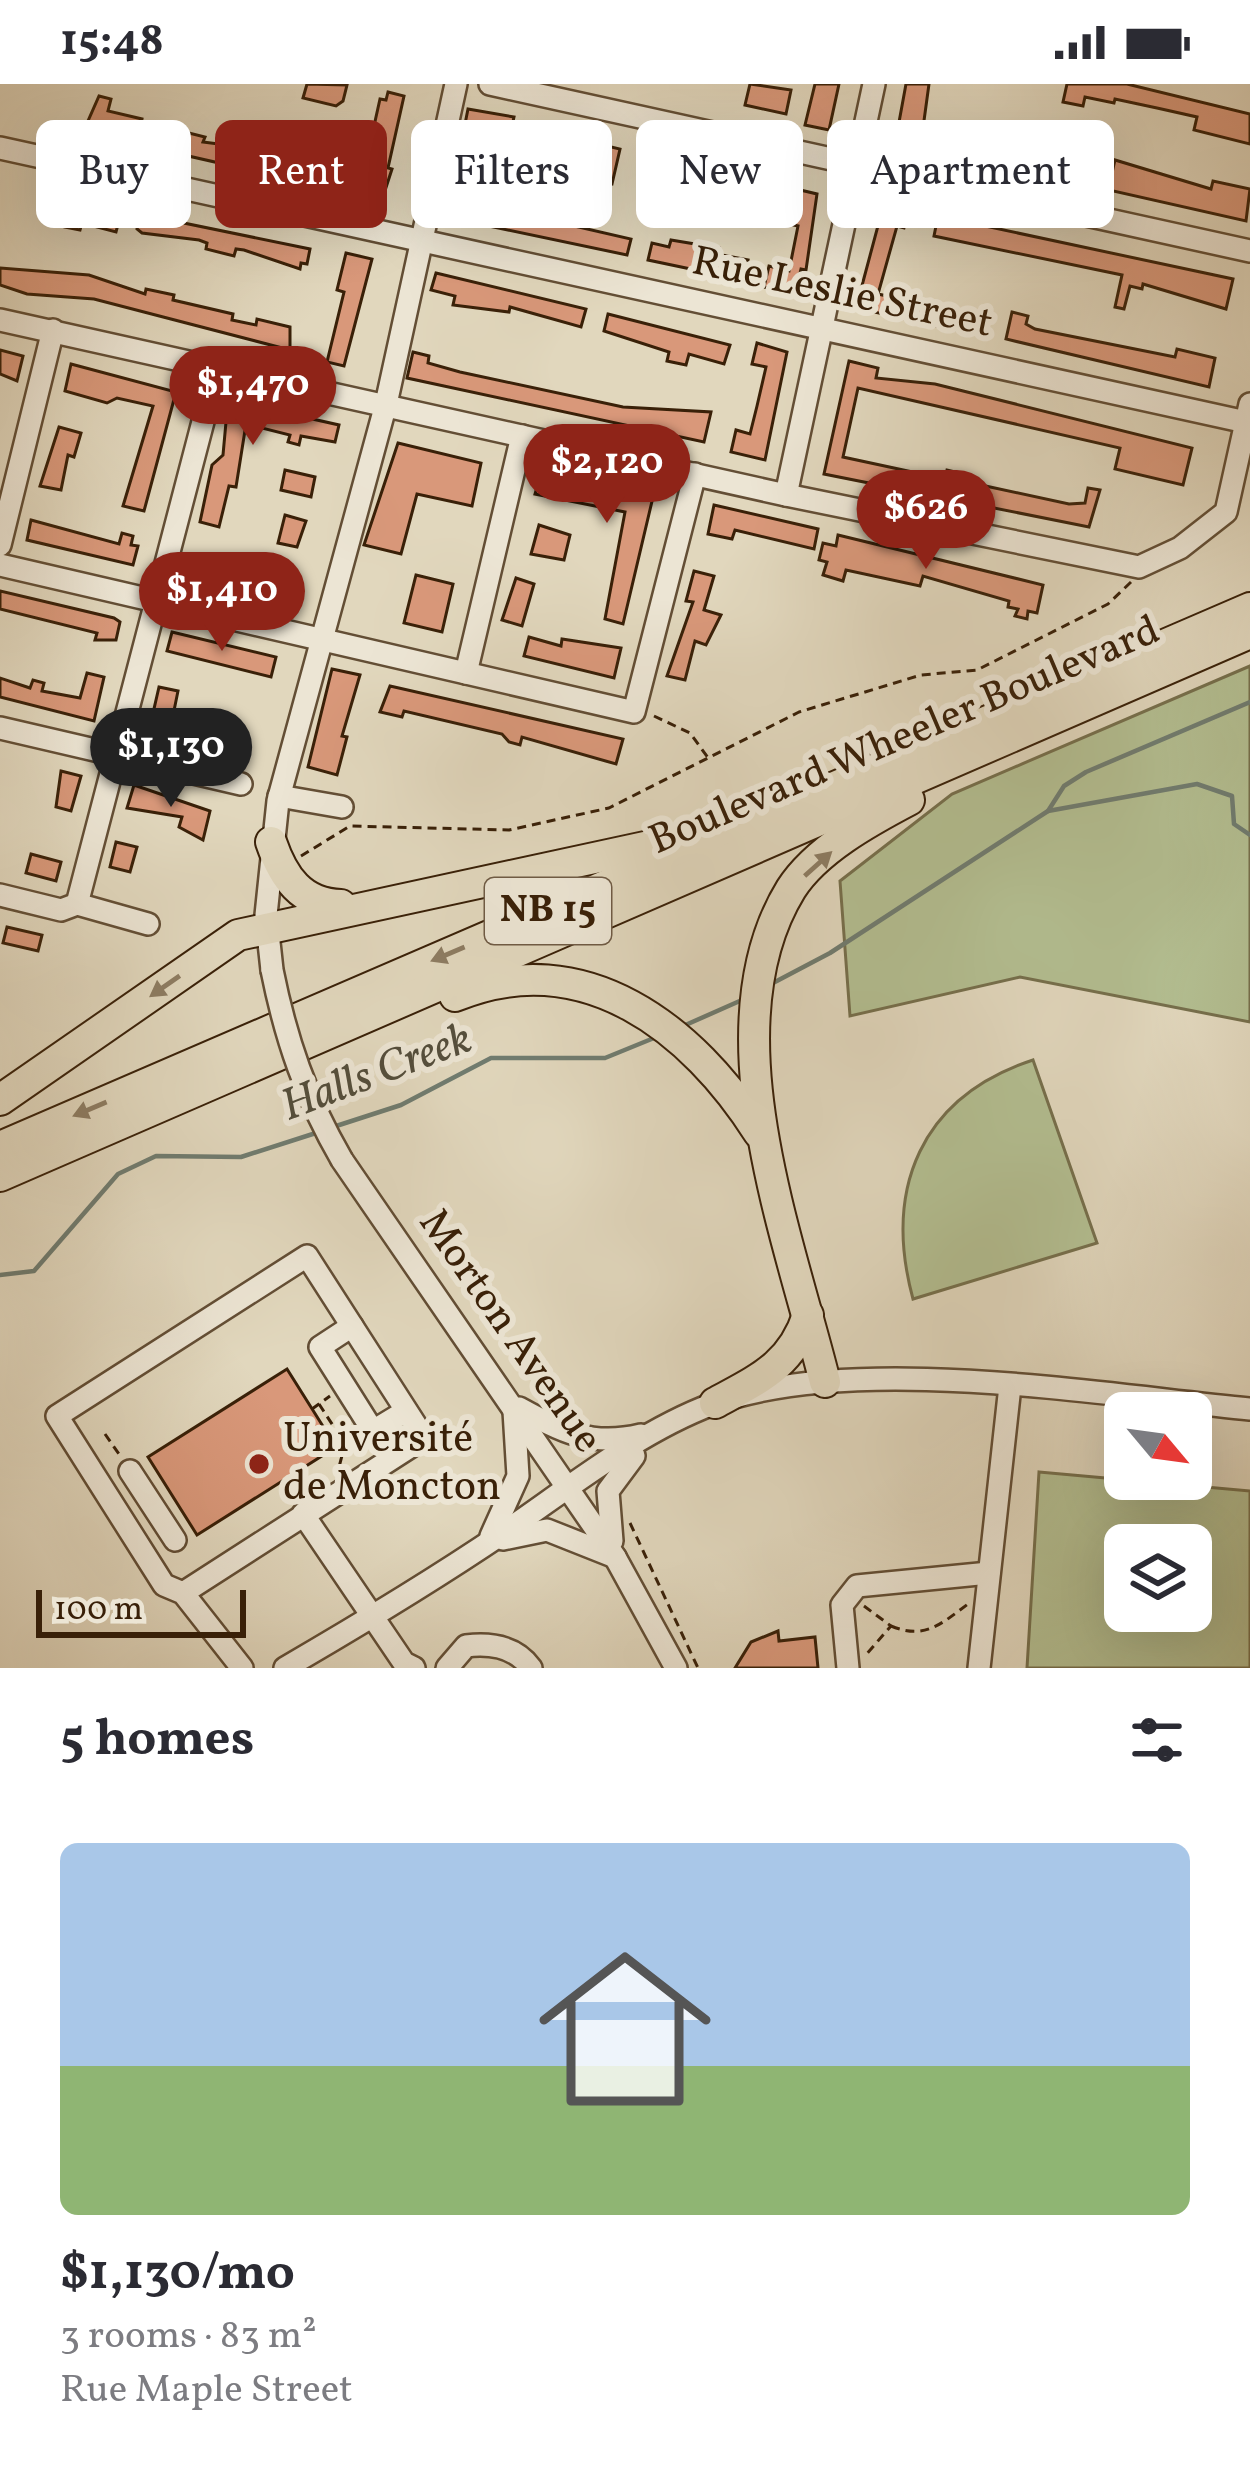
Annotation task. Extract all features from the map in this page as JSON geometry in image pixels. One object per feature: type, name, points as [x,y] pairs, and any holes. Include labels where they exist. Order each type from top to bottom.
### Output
[{"type":"highway","name":"Boulevard Wheeler Boulevard","points":[[0,1147],[1250,608]]},
{"type":"highway","name":"Boulevard Wheeler Boulevard","points":[[0,1176],[1250,633]]},
{"type":"highway","points":[[0,1100],[238,935],[359,905],[692,837],[1039,690],[1095,675]]},
{"type":"highway","points":[[825,1382],[766,1143],[751,1023],[760,963],[793,886],[861,825],[1148,676]]},
{"type":"highway","points":[[271,842],[282,874],[321,904],[359,905]]},
{"type":"highway","points":[[139,1116],[229,1089],[478,987],[545,982],[598,992],[646,1011],[694,1047],[733,1091],[766,1143]]},
{"type":"highway","points":[[715,1403],[780,1366],[799,1344],[808,1315]]},
{"type":"street","name":"Morton Avenue","points":[[456,84],[386,404],[279,796],[266,929],[285,1037],[309,1104],[342,1160],[616,1557],[676,1668]]},
{"type":"street","points":[[490,84],[827,160]]},
{"type":"street","points":[[866,120],[874,84]]},
{"type":"street","name":"Rue Leslie Street","points":[[0,148],[823,329],[1248,413]]},
{"type":"street","points":[[1114,222],[1250,251]]},
{"type":"street","points":[[786,496],[843,228]]},
{"type":"street","points":[[0,320],[786,496],[1139,567],[1180,548],[1226,512],[1248,413]]},
{"type":"street","points":[[0,545],[53,330]]},
{"type":"street","points":[[77,904],[217,368]]},
{"type":"street","points":[[466,673],[522,436]]},
{"type":"street","points":[[0,566],[634,712],[695,474]]},
{"type":"street","points":[[0,728],[241,784]]},
{"type":"street","points":[[279,796],[342,807]]},
{"type":"street","points":[[0,895],[61,910],[77,904],[148,924]]},
{"type":"street","points":[[183,1593],[424,1438],[307,1256],[57,1416],[164,1585],[183,1593],[242,1668]]},
{"type":"street","points":[[352,1326],[320,1347],[373,1431],[406,1411]]},
{"type":"street","points":[[285,1668],[375,1616],[659,1430],[715,1403],[825,1382],[1010,1386],[1250,1409]]},
{"type":"street","points":[[979,1668],[1010,1386]]},
{"type":"street","points":[[513,1405],[584,1440],[608,1443],[659,1430]]},
{"type":"street","points":[[486,1544],[518,1477],[513,1405]]},
{"type":"street","points":[[616,1557],[606,1514],[608,1491],[618,1472],[659,1430]]},
{"type":"street","points":[[130,1472],[175,1540]]},
{"type":"street","points":[[131,1532],[159,1514]]},
{"type":"street","points":[[303,1514],[404,1663],[414,1668]]},
{"type":"street","points":[[486,1544],[547,1531],[616,1557]]},
{"type":"street","points":[[852,1668],[842,1605],[846,1593],[857,1586],[988,1582]]},
{"type":"street","points":[[447,1668],[466,1646],[482,1644],[517,1653],[531,1668]]},
{"type":"path","points":[[282,874],[316,843],[350,826],[421,831],[526,828],[609,808],[784,718],[921,674],[977,670],[1108,604],[1129,587],[1139,567]]},
{"type":"path","points":[[634,712],[676,724],[709,759]]},
{"type":"path","points":[[312,1409],[334,1394]]},
{"type":"path","points":[[319,1404],[345,1444],[338,1471]]},
{"type":"path","points":[[105,1434],[130,1472]]},
{"type":"path","points":[[627,1515],[698,1668]]},
{"type":"path","points":[[846,1593],[910,1634],[931,1631],[988,1582]]},
{"type":"path","points":[[852,1668],[891,1626]]},
{"type":"green space","points":[[1250,666],[1250,1022],[1020,977],[850,1016],[840,881],[952,794]]},
{"type":"green space","points":[[1033,1060],[1097,1243],[913,1299],[903,1220],[908,1184],[920,1152],[938,1123],[963,1097],[994,1076]]},
{"type":"green space","points":[[1039,1472],[1104,1478],[1104,1500],[1212,1500],[1212,1488],[1250,1491],[1250,1668],[1027,1668]]},
{"type":"building","points":[[307,84],[347,85],[343,101],[336,106],[303,98]]},
{"type":"building","points":[[750,84],[791,90],[786,114],[745,105]]},
{"type":"building","points":[[815,84],[839,84],[827,130],[805,125]]},
{"type":"building","points":[[906,84],[929,84],[924,120],[899,120]]},
{"type":"building","points":[[1067,84],[1127,84],[1250,114],[1250,144],[1194,130],[1197,117],[1157,108],[1085,97],[1083,106],[1063,102]]},
{"type":"building","points":[[388,92],[404,96],[387,184],[387,120],[375,120],[380,99],[386,100]]},
{"type":"building","points":[[99,96],[111,99],[108,111],[142,119],[142,120],[88,120]]},
{"type":"building","points":[[468,109],[514,117],[513,120],[466,120]]},
{"type":"building","points":[[191,134],[215,144],[215,162],[191,157]]},
{"type":"building","points":[[612,147],[620,149],[612,184]]},
{"type":"building","points":[[1115,160],[1211,189],[1213,181],[1250,189],[1246,221],[1114,191]]},
{"type":"building","points":[[803,191],[817,194],[806,270],[801,269],[795,294],[764,287],[769,266],[789,271],[798,228],[803,228]]},
{"type":"building","points":[[191,224],[310,249],[307,264],[301,263],[300,269],[244,250],[236,249],[234,256],[206,249],[207,243],[199,240],[137,229]]},
{"type":"building","points":[[498,228],[583,228],[631,239],[627,255]]},
{"type":"building","points":[[877,228],[896,228],[878,294],[972,314],[968,333],[856,308]]},
{"type":"building","points":[[936,228],[994,228],[1233,279],[1226,309],[1143,284],[1142,289],[1130,286],[1124,309],[1115,307],[1122,275],[934,236]]},
{"type":"building","points":[[671,240],[719,248],[717,254],[748,260],[743,280],[648,260],[652,243],[669,247]]},
{"type":"building","points":[[346,253],[372,259],[344,366],[327,362],[344,292],[337,290]]},
{"type":"building","points":[[0,268],[89,275],[145,294],[146,289],[174,295],[173,300],[233,314],[232,320],[256,325],[257,319],[290,327],[290,350],[94,299],[27,294],[0,285]]},
{"type":"building","points":[[436,273],[586,309],[581,327],[510,307],[509,312],[453,305],[455,296],[431,290]]},
{"type":"building","points":[[1012,312],[1028,316],[1026,324],[1035,329],[1175,357],[1177,349],[1215,358],[1209,387],[1006,339]]},
{"type":"building","points":[[608,314],[730,345],[724,364],[689,354],[686,365],[667,361],[669,352],[604,331]]},
{"type":"building","points":[[757,343],[787,352],[765,460],[731,452],[736,430],[750,434],[757,406],[766,367],[752,364]]},
{"type":"building","points":[[0,350],[23,356],[17,381],[0,374]]},
{"type":"building","points":[[413,352],[429,356],[428,363],[460,372],[623,407],[711,412],[704,442],[407,378]]},
{"type":"building","points":[[849,361],[878,368],[876,378],[935,384],[1192,448],[1183,485],[1115,469],[1120,448],[858,388],[843,457],[945,479],[947,470],[960,473],[958,480],[1069,504],[1085,503],[1088,488],[1100,490],[1089,527],[824,474]]},
{"type":"building","points":[[71,364],[176,392],[144,511],[123,506],[153,406],[117,398],[107,403],[65,391]]},
{"type":"building","points":[[228,400],[339,425],[335,442],[301,436],[299,445],[288,442],[290,435],[246,424],[236,487],[229,486],[219,527],[200,522],[212,465],[223,455]]},
{"type":"building","points":[[59,427],[81,433],[74,457],[68,455],[61,490],[40,486]]},
{"type":"building","points":[[398,443],[481,463],[472,506],[417,494],[401,554],[364,545]]},
{"type":"building","points":[[543,467],[653,497],[623,624],[605,619],[625,512],[535,494]]},
{"type":"building","points":[[285,470],[315,477],[311,497],[281,490]]},
{"type":"building","points":[[714,505],[818,529],[814,549],[735,530],[732,539],[708,534]]},
{"type":"building","points":[[285,515],[306,521],[297,547],[278,543]]},
{"type":"building","points":[[31,520],[119,544],[122,533],[133,536],[131,545],[138,546],[133,565],[27,540]]},
{"type":"building","points":[[539,525],[570,535],[564,560],[531,554]]},
{"type":"building","points":[[838,535],[1043,585],[1037,613],[1028,611],[1027,619],[1015,616],[1018,609],[1008,607],[1009,601],[923,576],[920,586],[846,570],[843,581],[823,575],[827,562],[819,560],[823,543],[836,546]]},
{"type":"building","points":[[187,558],[294,583],[291,603],[183,576]]},
{"type":"building","points":[[694,571],[714,576],[704,610],[721,615],[706,645],[695,641],[685,680],[667,676],[693,602],[686,601]]},
{"type":"building","points":[[416,575],[453,584],[442,632],[404,623]]},
{"type":"building","points":[[516,578],[534,584],[522,626],[502,620]]},
{"type":"building","points":[[0,591],[114,618],[120,622],[116,640],[95,640],[97,633],[0,609]]},
{"type":"building","points":[[172,632],[276,657],[271,677],[167,651]]},
{"type":"building","points":[[529,637],[561,646],[562,639],[621,648],[614,678],[524,656]]},
{"type":"building","points":[[332,669],[360,675],[342,736],[347,737],[337,775],[308,767]]},
{"type":"building","points":[[87,673],[104,677],[94,721],[0,697],[0,678],[30,688],[33,680],[44,683],[42,691],[80,698]]},
{"type":"building","points":[[390,686],[623,739],[616,764],[522,737],[520,745],[502,734],[404,711],[402,717],[380,712]]},
{"type":"building","points":[[159,687],[178,691],[168,740],[148,735]]},
{"type":"building","points":[[61,771],[81,776],[71,811],[56,807]]},
{"type":"building","points":[[134,785],[210,811],[203,840],[179,827],[182,817],[127,808]]},
{"type":"building","points":[[116,842],[137,847],[130,872],[110,867]]},
{"type":"building","points":[[31,854],[61,862],[56,881],[26,873]]},
{"type":"building","points":[[7,927],[42,935],[38,951],[3,943]]},
{"type":"building","points":[[287,1369],[336,1447],[197,1535],[148,1457]]},
{"type":"building","points":[[778,1631],[779,1641],[815,1637],[818,1668],[735,1668],[751,1642]]},
{"type":"waterway","name":"Halls Creek","points":[[773,983],[830,953],[1048,811],[1064,786],[1086,772],[1250,702]]},
{"type":"waterway","points":[[1048,811],[1197,784],[1232,796],[1234,824],[1250,835]]},
{"type":"waterway","name":"Halls Creek","points":[[681,1027],[742,1000]]},
{"type":"waterway","name":"Halls Creek","points":[[330,1128],[401,1105],[491,1058],[605,1058],[654,1038]]},
{"type":"waterway","name":"Halls Creek","points":[[0,1275],[34,1271],[118,1174],[156,1156],[241,1157],[319,1132]]},
{"type":"place","name":"Université de Moncton","points":[[259,1464]]}]
